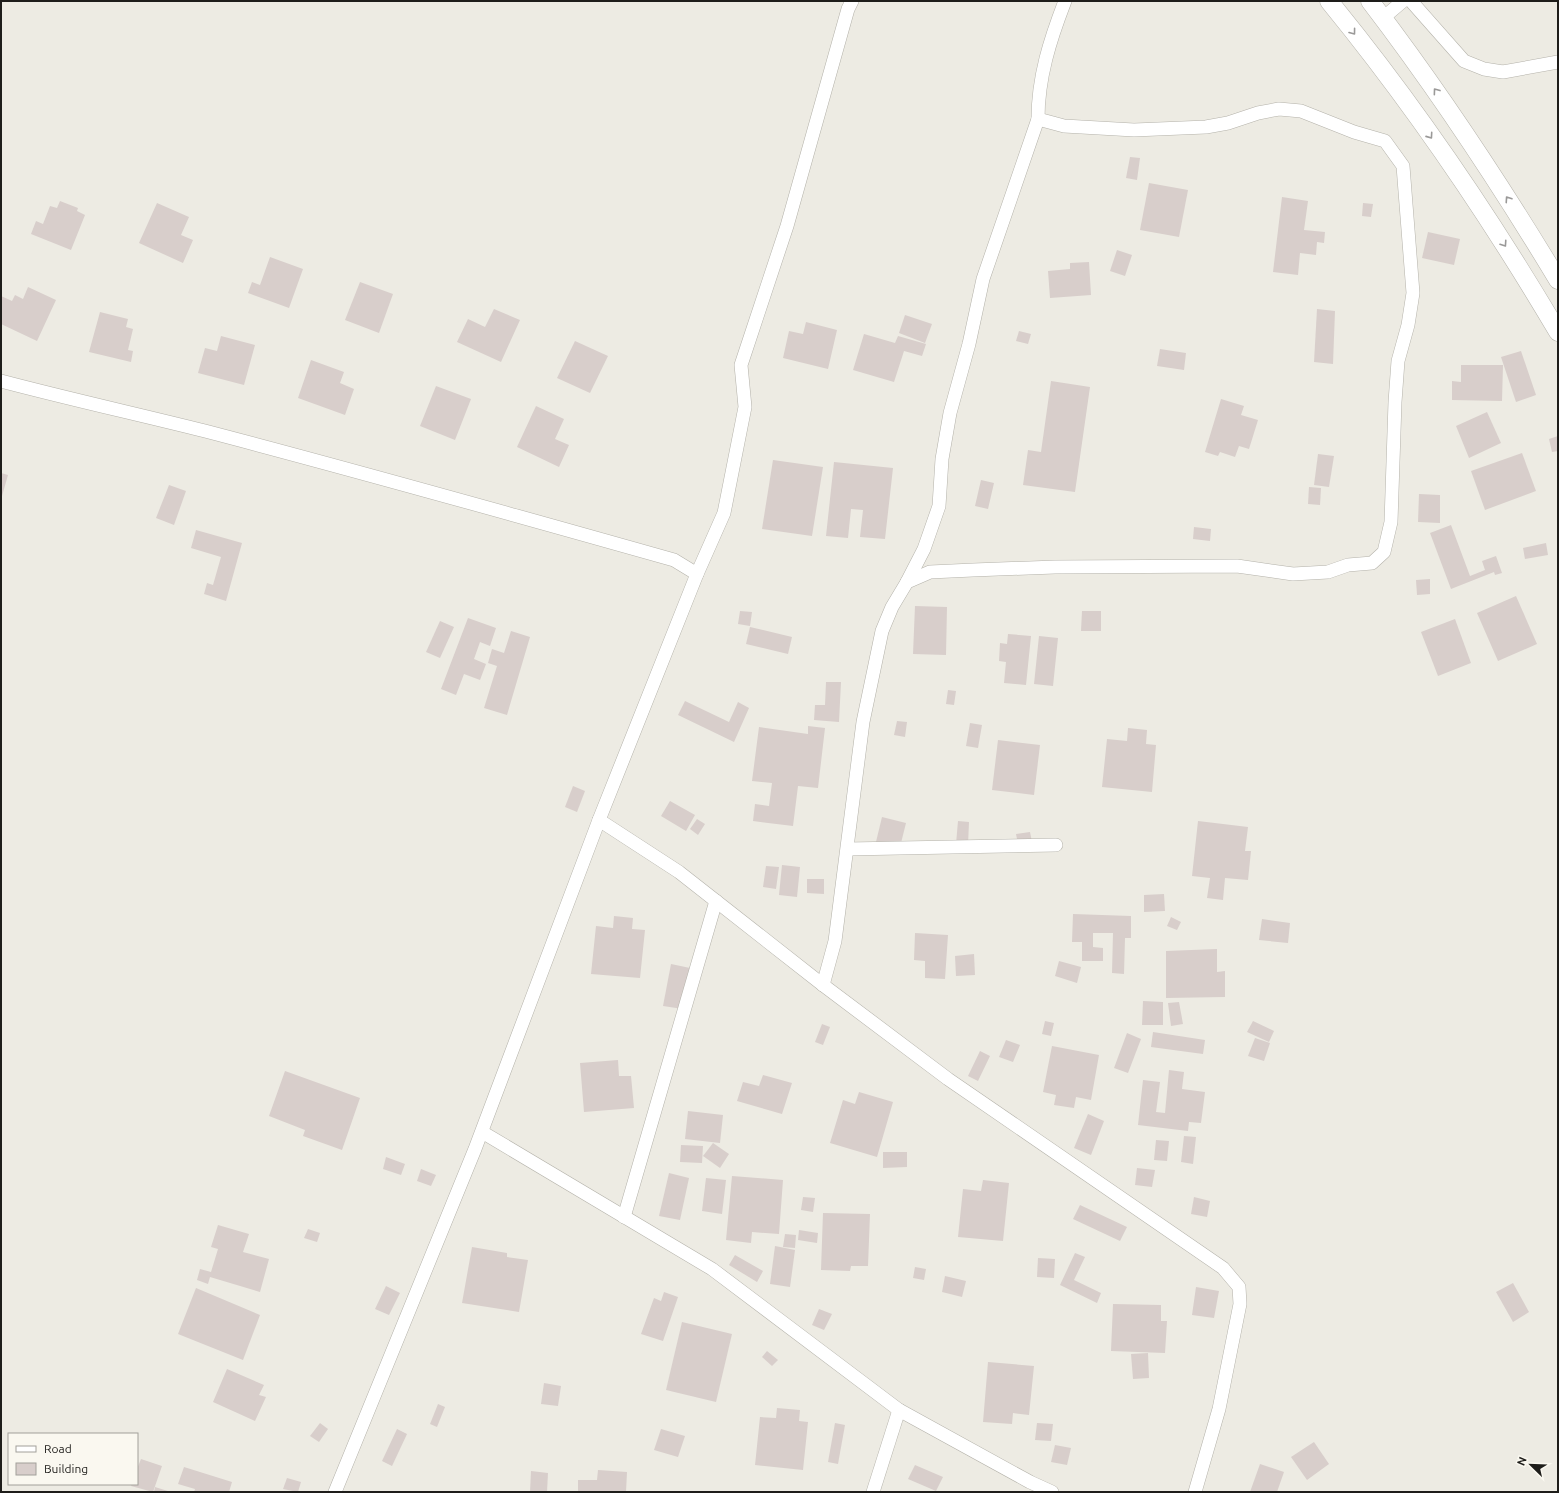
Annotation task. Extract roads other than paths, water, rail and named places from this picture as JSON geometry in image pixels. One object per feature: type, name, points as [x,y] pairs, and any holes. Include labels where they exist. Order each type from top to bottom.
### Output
[{"type":"main road","points":[[1329,1],[1410,108],[1464,185],[1517,263],[1558,332]]},
{"type":"main road","points":[[1370,1],[1441,98],[1515,210],[1558,280]]},
{"type":"street","points":[[823,985],[834,940],[848,849],[863,722],[882,631],[892,607],[924,549],[939,506],[942,459],[950,413],[969,344],[983,279],[1038,119],[1038,96],[1042,67],[1053,30],[1065,1]]},
{"type":"street","points":[[1383,18],[1403,1]]},
{"type":"street","points":[[1411,1],[1464,61],[1484,69],[1503,72],[1552,63],[1558,56]]},
{"type":"street","points":[[335,1492],[482,1132],[599,820],[697,574],[724,513],[745,408],[741,365],[787,226],[848,4]]},
{"type":"street","points":[[907,582],[930,572],[1055,567],[1237,566],[1293,574],[1328,572],[1348,565],[1372,563],[1384,552],[1391,522],[1394,402],[1398,361],[1408,325],[1413,293],[1403,166],[1385,141],[1354,132],[1301,111],[1279,109],[1258,113],[1228,124],[1206,127],[1134,130],[1064,126],[1038,119]]},
{"type":"street","points":[[1,381],[52,395],[203,431],[442,495],[674,560],[697,574]]},
{"type":"street","points":[[599,820],[678,872],[823,985],[948,1079],[1224,1268],[1239,1287],[1240,1304],[1219,1409],[1195,1492]]},
{"type":"street","points":[[848,849],[1056,845]]},
{"type":"street","points":[[624,1217],[716,901]]},
{"type":"street","points":[[482,1132],[712,1269],[899,1410],[1030,1482],[1052,1492]]},
{"type":"street","points":[[874,1492],[899,1410]]}]
